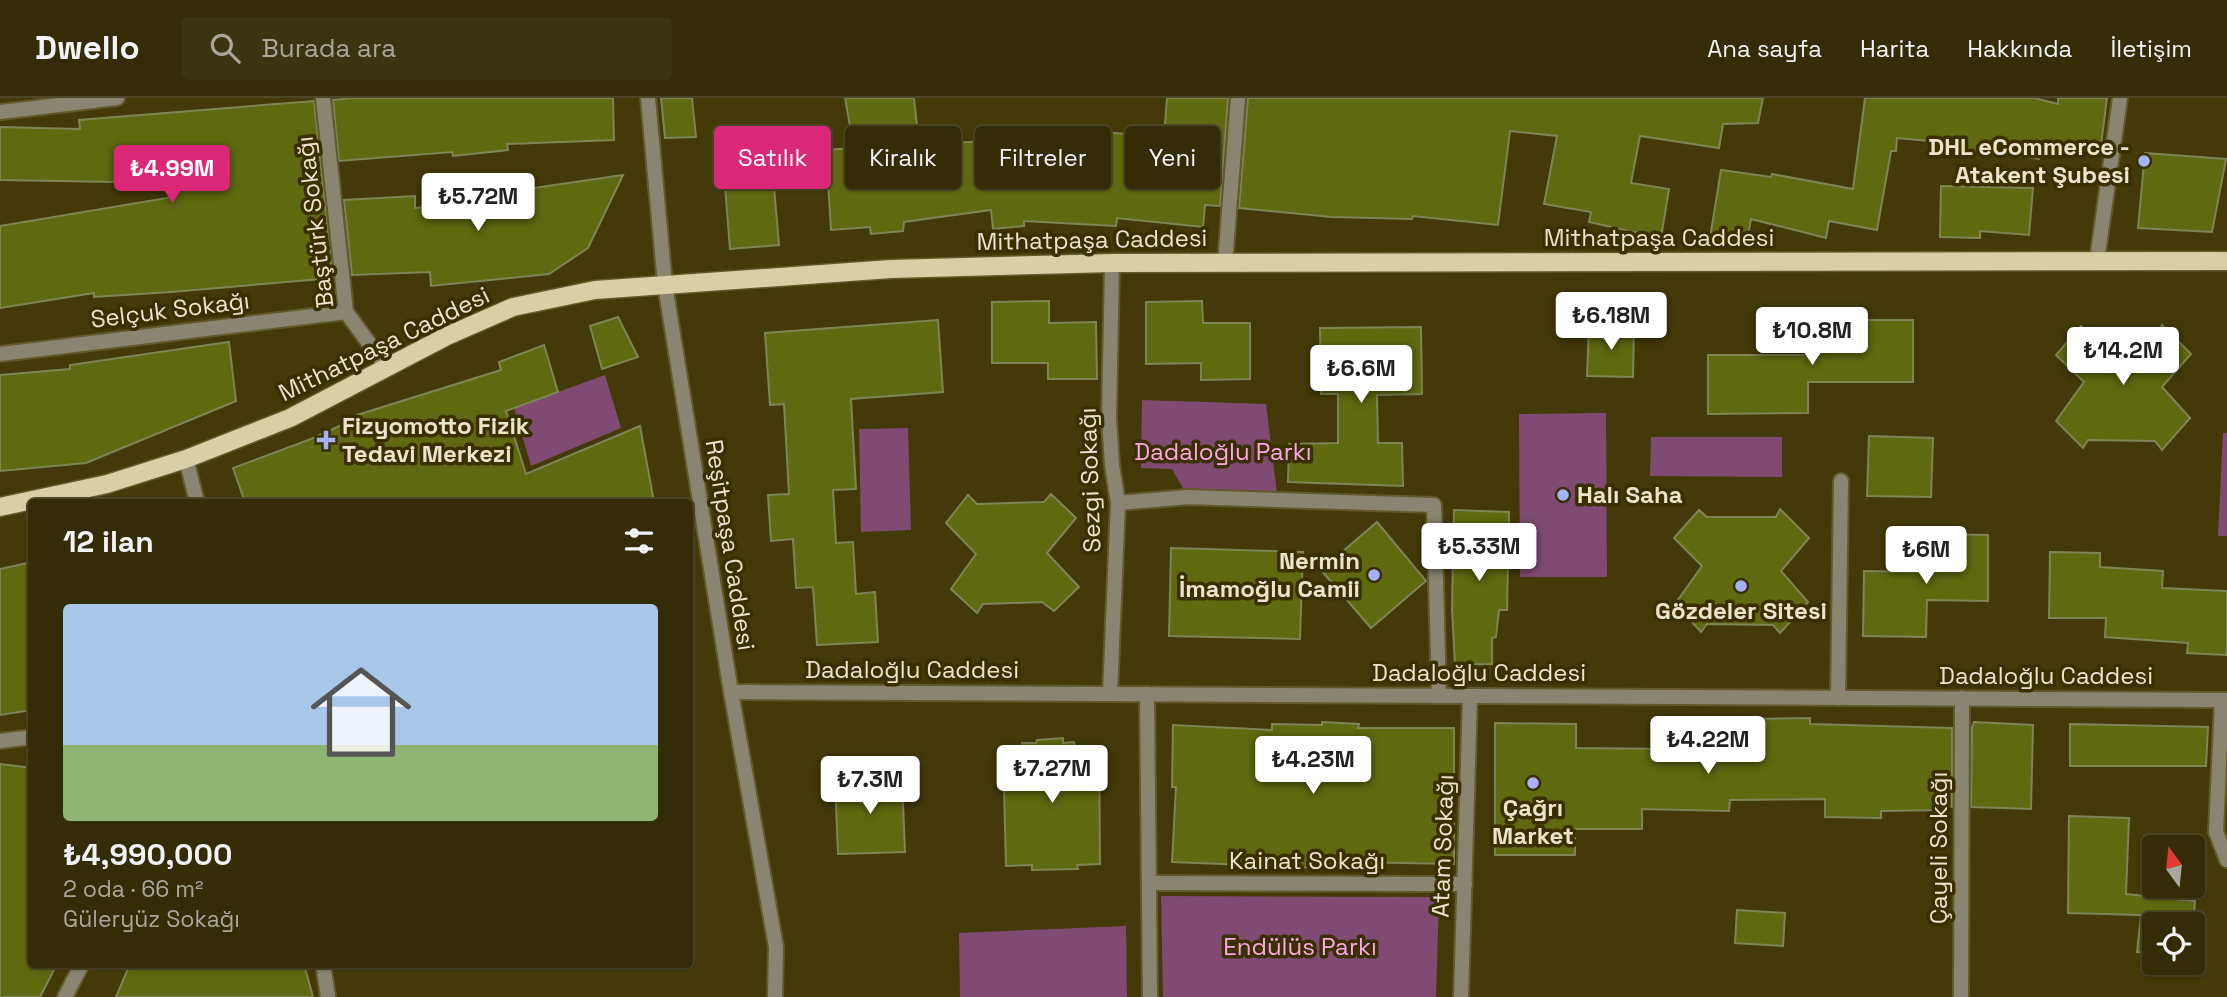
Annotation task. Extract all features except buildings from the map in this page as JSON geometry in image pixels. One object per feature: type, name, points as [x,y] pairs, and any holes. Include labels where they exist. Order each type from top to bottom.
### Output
[{"type":"main road","name":"Mithatpaşa Caddesi","points":[[37,499],[107,484],[186,459],[290,418],[447,336],[513,307],[595,290],[891,269],[1112,263],[2227,261]]},
{"type":"main road","name":"Mithatpaşa Caddesi","points":[[0,507],[28,501]]},
{"type":"street","points":[[0,111],[117,98]]},
{"type":"street","name":"Baştürk Sokağı","points":[[323,98],[346,312],[388,369]]},
{"type":"street","name":"Reşitpaşa Caddesi","points":[[648,98],[665,285],[731,692],[776,947],[775,997]]},
{"type":"street","points":[[1225,263],[1238,98]]},
{"type":"street","points":[[2098,260],[2120,98]]},
{"type":"street","name":"Sezgi Sokağı","points":[[1110,694],[1118,503],[1112,465],[1110,418],[1112,263]]},
{"type":"street","name":"Selçuk Sokağı","points":[[0,354],[346,312]]},
{"type":"street","points":[[186,459],[196,499]]},
{"type":"street","points":[[1838,698],[1841,481]]},
{"type":"street","points":[[1118,503],[1188,498],[1434,505],[1439,695]]},
{"type":"street","name":"Dadaloğlu Caddesi","points":[[731,692],[2225,700]]},
{"type":"street","points":[[1147,694],[1150,997]]},
{"type":"street","name":"Atam Sokağı","points":[[1461,997],[1470,696]]},
{"type":"street","name":"Çayeli Sokağı","points":[[1961,997],[1962,698]]},
{"type":"street","points":[[2225,700],[2216,832],[2227,860]]},
{"type":"street","points":[[0,741],[28,738]]},
{"type":"street","name":"Kainat Sokağı","points":[[1150,883],[1465,884]]},
{"type":"street","points":[[65,997],[80,968]]},
{"type":"street","points":[[324,968],[328,997]]},
{"type":"green space","points":[[605,375],[621,428],[531,466],[514,408]]},
{"type":"green space","name":"Dadaloğlu Parkı","points":[[1142,400],[1266,404],[1278,502],[1188,497],[1172,469],[1141,468]]},
{"type":"green space","name":"Halı Saha","points":[[1606,413],[1607,577],[1520,577],[1519,414]]},
{"type":"green space","points":[[908,428],[911,530],[861,532],[859,429]]},
{"type":"green space","points":[[2223,433],[2227,433],[2227,536],[2218,536]]},
{"type":"green space","points":[[1651,437],[1782,437],[1782,477],[1650,476]]},
{"type":"green space","name":"Endülüs Parkı","points":[[1161,896],[1439,897],[1436,997],[1163,997]]},
{"type":"green space","points":[[1126,926],[1127,997],[960,997],[959,933]]},
{"type":"place","name":"DHL eCommerce - Atakent Şubesi","points":[[2144,161]]},
{"type":"place","name":"Fizyomotto Fizik Tedavi Merkezi","points":[[326,440]]},
{"type":"place","name":"Halı Saha","points":[[1563,495]]},
{"type":"place","name":"Nermin İmamoğlu Camii","points":[[1374,575]]},
{"type":"place","name":"Gözdeler Sitesi","points":[[1741,586]]},
{"type":"place","name":"Çağrı Market","points":[[1533,783]]}]
